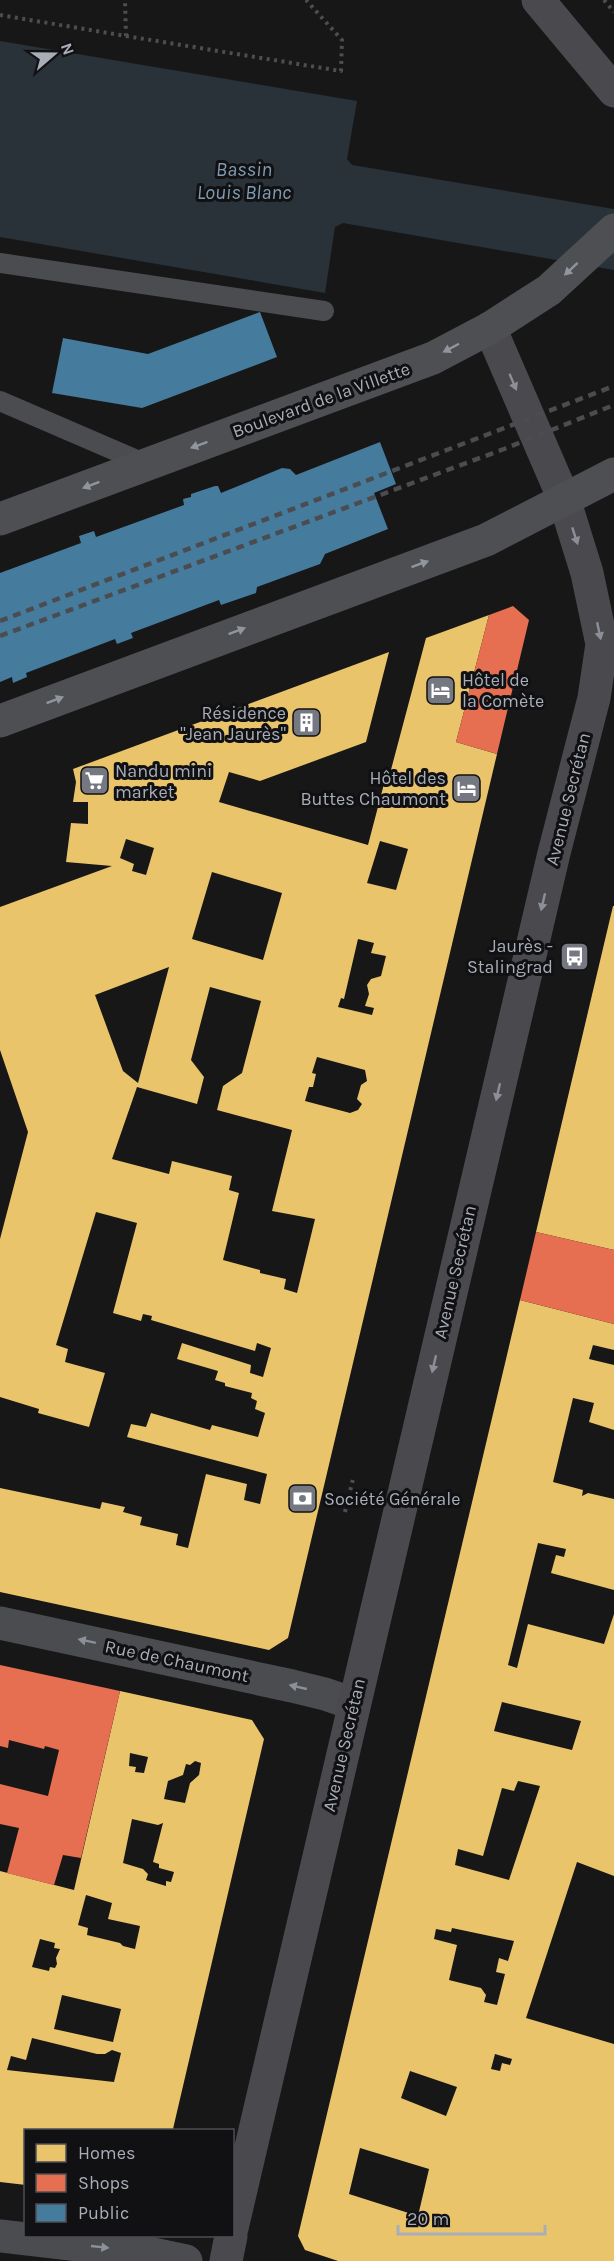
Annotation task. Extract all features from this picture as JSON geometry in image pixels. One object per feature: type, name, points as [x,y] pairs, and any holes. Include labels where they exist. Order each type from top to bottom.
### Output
[{"type":"main road","points":[[538,0],[614,91]]},
{"type":"main road","name":"Boulevard de la Villette","points":[[0,519],[411,367],[490,328],[549,290],[614,230]]},
{"type":"main road","name":"Avenue Secrétan","points":[[234,2219],[554,853],[594,698],[602,644],[587,573],[564,499],[490,328]]},
{"type":"main road","points":[[0,721],[486,540],[614,474]]},
{"type":"main road","points":[[226,2261],[231,2237]]},
{"type":"street","name":"Rue de Chaumont","points":[[0,1623],[292,1686],[354,1704]]},
{"type":"street","points":[[0,2236],[148,2253],[186,2261]]},
{"type":"lane","points":[[0,263],[324,311]]},
{"type":"lane","points":[[0,400],[146,464]]},
{"type":"path","points":[[125,0],[126,36]]},
{"type":"path","points":[[0,15],[341,71],[342,40],[306,0]]},
{"type":"path","points":[[604,0],[614,12]]},
{"type":"path","points":[[345,1512],[353,1479]]},
{"type":"water","name":"Bassin Louis Blanc","points":[[0,41],[357,101],[347,159],[352,165],[614,209],[614,270],[343,223],[335,227],[325,293],[0,237]]},
{"type":"building: Homes","points":[[489,615],[456,742],[497,754],[288,1638],[269,1650],[0,1592],[0,1488],[100,1509],[102,1502],[125,1507],[123,1512],[142,1517],[140,1525],[178,1534],[176,1545],[188,1548],[206,1474],[247,1484],[244,1500],[260,1504],[267,1474],[127,1437],[131,1424],[146,1427],[151,1413],[210,1430],[212,1425],[258,1437],[265,1413],[255,1409],[257,1401],[251,1398],[252,1393],[225,1386],[225,1383],[215,1380],[218,1371],[177,1359],[182,1343],[251,1365],[250,1373],[263,1377],[271,1348],[257,1343],[255,1351],[151,1320],[152,1316],[143,1314],[141,1321],[113,1313],[137,1223],[96,1212],[56,1345],[68,1349],[65,1362],[105,1373],[89,1427],[38,1413],[39,1409],[0,1397],[0,1239],[28,1132],[0,1050],[0,907],[112,866],[66,862],[71,823],[88,824],[88,802],[73,802],[76,782],[73,769],[389,652],[366,742],[260,781],[229,772],[219,802],[368,845],[385,780],[388,781],[426,638]],"holes":[[[126,839],[154,848],[146,875],[132,871],[134,864],[120,858]],[[380,841],[408,849],[396,890],[367,883]],[[212,872],[282,893],[263,960],[192,939]],[[358,939],[374,943],[371,953],[386,956],[381,976],[371,979],[367,985],[369,994],[365,1006],[374,1008],[372,1015],[338,1007],[341,998],[344,999]],[[169,967],[138,1083],[123,1071],[95,995]],[[210,987],[261,1001],[242,1073],[223,1086],[217,1110],[292,1130],[272,1211],[315,1219],[297,1293],[284,1289],[286,1279],[223,1260],[239,1193],[229,1190],[232,1176],[172,1161],[169,1174],[112,1159],[137,1087],[197,1104],[204,1077],[191,1060]],[[317,1057],[365,1070],[367,1081],[361,1085],[357,1099],[362,1104],[358,1110],[350,1113],[305,1101],[309,1087],[313,1087],[316,1074],[312,1073]]]},
{"type":"building: Homes","points":[[614,906],[614,1250],[536,1232]]},
{"type":"building: Homes","points":[[520,1300],[614,1324],[614,1350],[593,1345],[589,1359],[614,1365],[614,1430],[589,1422],[594,1403],[573,1398],[553,1482],[583,1490],[582,1496],[588,1493],[614,1499],[614,1590],[551,1573],[556,1555],[564,1557],[566,1549],[538,1543],[508,1665],[517,1668],[528,1624],[604,1644],[614,1614],[614,1876],[577,1862],[526,2018],[614,2044],[614,2261],[338,2261],[305,2250],[298,2236]],"holes":[[[502,1702],[581,1721],[572,1750],[494,1731]],[[518,1781],[540,1786],[509,1880],[455,1865],[458,1849],[483,1856],[502,1788],[514,1791]],[[452,1928],[514,1941],[508,1961],[499,1958],[496,1972],[505,1974],[497,2005],[484,2002],[486,1995],[481,1988],[449,1980],[457,1945],[434,1939],[436,1929],[451,1932]],[[495,2054],[512,2059],[510,2065],[502,2063],[500,2071],[491,2069]],[[410,2071],[457,2087],[446,2116],[401,2098]],[[360,2148],[429,2169],[418,2216],[349,2194]]]},
{"type":"building: Homes","points":[[120,1691],[252,1720],[264,1739],[173,2129],[24,2129],[24,2185],[0,2182],[0,1871],[74,1890]],"holes":[[[130,1753],[148,1757],[144,1773],[135,1772],[136,1767],[129,1766]],[[195,1761],[201,1763],[199,1775],[190,1783],[185,1803],[164,1799],[168,1781],[183,1775],[186,1764],[190,1765]],[[132,1819],[158,1825],[163,1823],[153,1862],[159,1864],[159,1868],[174,1872],[171,1882],[166,1881],[166,1886],[146,1880],[148,1874],[143,1869],[123,1863]],[[86,1895],[112,1903],[108,1919],[140,1926],[135,1949],[87,1935],[88,1928],[78,1925]],[[40,1939],[55,1943],[54,1948],[60,1949],[55,1968],[50,1967],[49,1971],[32,1967]],[[62,1995],[121,2009],[113,2042],[54,2029]],[[32,2038],[97,2054],[105,2054],[112,2050],[121,2053],[114,2082],[7,2070],[11,2056],[26,2060]]]},
{"type":"building: Shops","points":[[513,606],[529,620],[497,754],[456,742],[489,615]]},
{"type":"building: Shops","points":[[536,1232],[614,1250],[614,1324],[520,1300]]},
{"type":"building: Shops","points":[[0,1665],[120,1691],[81,1858],[63,1855],[54,1885],[7,1873],[19,1828],[0,1824],[0,1784],[48,1796],[59,1750],[45,1746],[44,1749],[9,1740],[8,1748],[0,1746]]},
{"type":"building: Public","points":[[260,312],[277,357],[142,408],[52,393],[63,338],[148,354]]},
{"type":"building: Public","points":[[380,442],[396,484],[374,493],[388,529],[325,554],[320,564],[257,587],[256,593],[221,605],[219,600],[131,633],[133,638],[117,644],[115,639],[26,673],[27,677],[13,683],[12,677],[0,682],[0,573],[81,543],[79,536],[94,531],[96,537],[184,505],[183,499],[191,497],[191,494],[215,486],[218,486],[221,493],[282,468],[290,469],[296,475]]},
{"type":"railway","points":[[0,621],[614,386]]},
{"type":"railway","points":[[0,636],[504,449],[614,405]]},
{"type":"place","name":"Hôtel de la Comète","points":[[441,690]]},
{"type":"place","name":"Résidence \"Jean Jaurès\"","points":[[307,723]]},
{"type":"place","name":"Nandu mini market","points":[[94,781]]},
{"type":"place","name":"Hôtel des Buttes Chaumont","points":[[467,788]]},
{"type":"place","name":"Jaurès - Stalingrad","points":[[574,956]]},
{"type":"place","name":"Société Générale","points":[[303,1499]]}]
